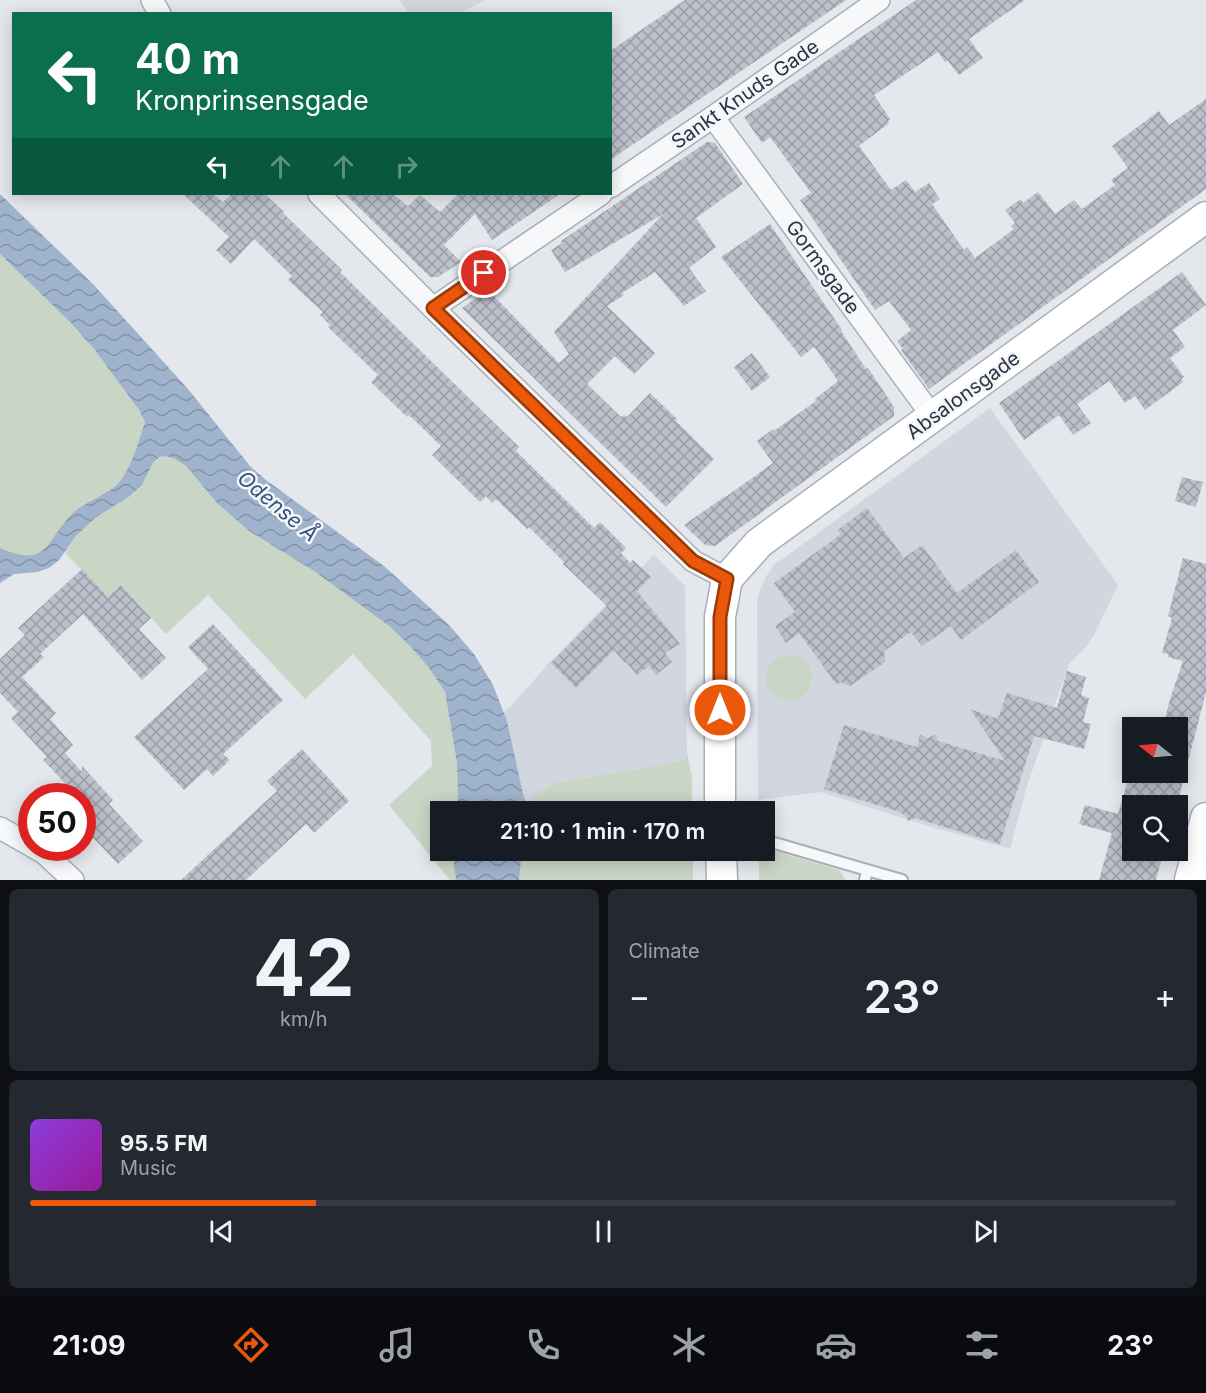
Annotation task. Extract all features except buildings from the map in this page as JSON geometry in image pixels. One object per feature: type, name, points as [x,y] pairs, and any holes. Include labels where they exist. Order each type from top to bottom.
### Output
[{"type":"main road","name":"Absalonsgade","points":[[727,579],[759,543],[1206,217]]},
{"type":"main road","points":[[720,801],[720,617],[727,579]]},
{"type":"main road","points":[[1190,880],[1206,818]]},
{"type":"main road","points":[[721,861],[722,880]]},
{"type":"street","name":"Sankt Knuds Gade","points":[[612,186],[879,0]]},
{"type":"street","name":"Gormsgade","points":[[713,117],[933,417]]},
{"type":"street","points":[[320,195],[693,561],[727,579]]},
{"type":"street","points":[[433,308],[600,195]]},
{"type":"street","points":[[0,828],[18,838]]},
{"type":"street","points":[[53,861],[73,880]]},
{"type":"lane","points":[[775,844],[866,875],[902,880]]},
{"type":"shaded area","points":[[399,0],[485,0],[463,12],[408,12]]},
{"type":"shaded area","points":[[990,408],[1118,585],[1094,635],[1069,664],[1026,789],[1010,849],[821,792],[758,800],[757,600],[767,575],[774,565]]},
{"type":"shaded area","points":[[654,555],[685,586],[687,753],[684,760],[536,794],[531,801],[526,801],[507,721],[503,713]]},
{"type":"green space","points":[[0,254],[71,323],[94,349],[139,410],[145,422],[133,458],[119,483],[81,507],[46,547],[39,553],[29,555],[16,554],[0,548]]},
{"type":"green space","points":[[166,456],[186,466],[249,531],[314,571],[389,626],[429,668],[445,692],[457,763],[458,801],[430,801],[430,855],[389,805],[432,766],[431,741],[353,654],[305,699],[208,595],[166,634],[121,585],[108,597],[65,553],[88,524],[125,500],[140,487],[153,464]]},
{"type":"green space","points":[[794,655],[806,661],[811,669],[811,687],[806,695],[798,700],[784,701],[776,698],[769,691],[766,673],[769,665],[776,658]]},
{"type":"green space","points":[[687,753],[692,777],[692,801],[531,801],[536,794],[555,783],[684,760]]},
{"type":"green space","points":[[775,851],[839,870],[846,880],[759,880],[759,861],[775,861]]},
{"type":"green space","points":[[435,861],[453,861],[456,880],[450,880]]},
{"type":"green space","points":[[521,861],[693,861],[693,880],[519,880]]},
{"type":"water","name":"Odense Å","points":[[0,194],[93,284],[188,389],[250,466],[384,566],[449,625],[474,654],[493,685],[507,721],[526,801],[458,801],[457,763],[445,692],[429,668],[389,626],[314,571],[249,531],[218,504],[186,466],[175,459],[166,456],[156,460],[142,485],[130,496],[95,518],[76,536],[59,560],[49,568],[37,572],[14,574],[0,583],[0,548],[16,554],[29,555],[45,548],[73,513],[119,483],[133,458],[145,422],[139,410],[94,349],[71,323],[0,254]]},
{"type":"water","points":[[453,861],[521,861],[519,880],[456,880]]},
{"type":"route","points":[[484,273],[433,308],[693,561],[727,579],[720,617],[720,710]]}]
